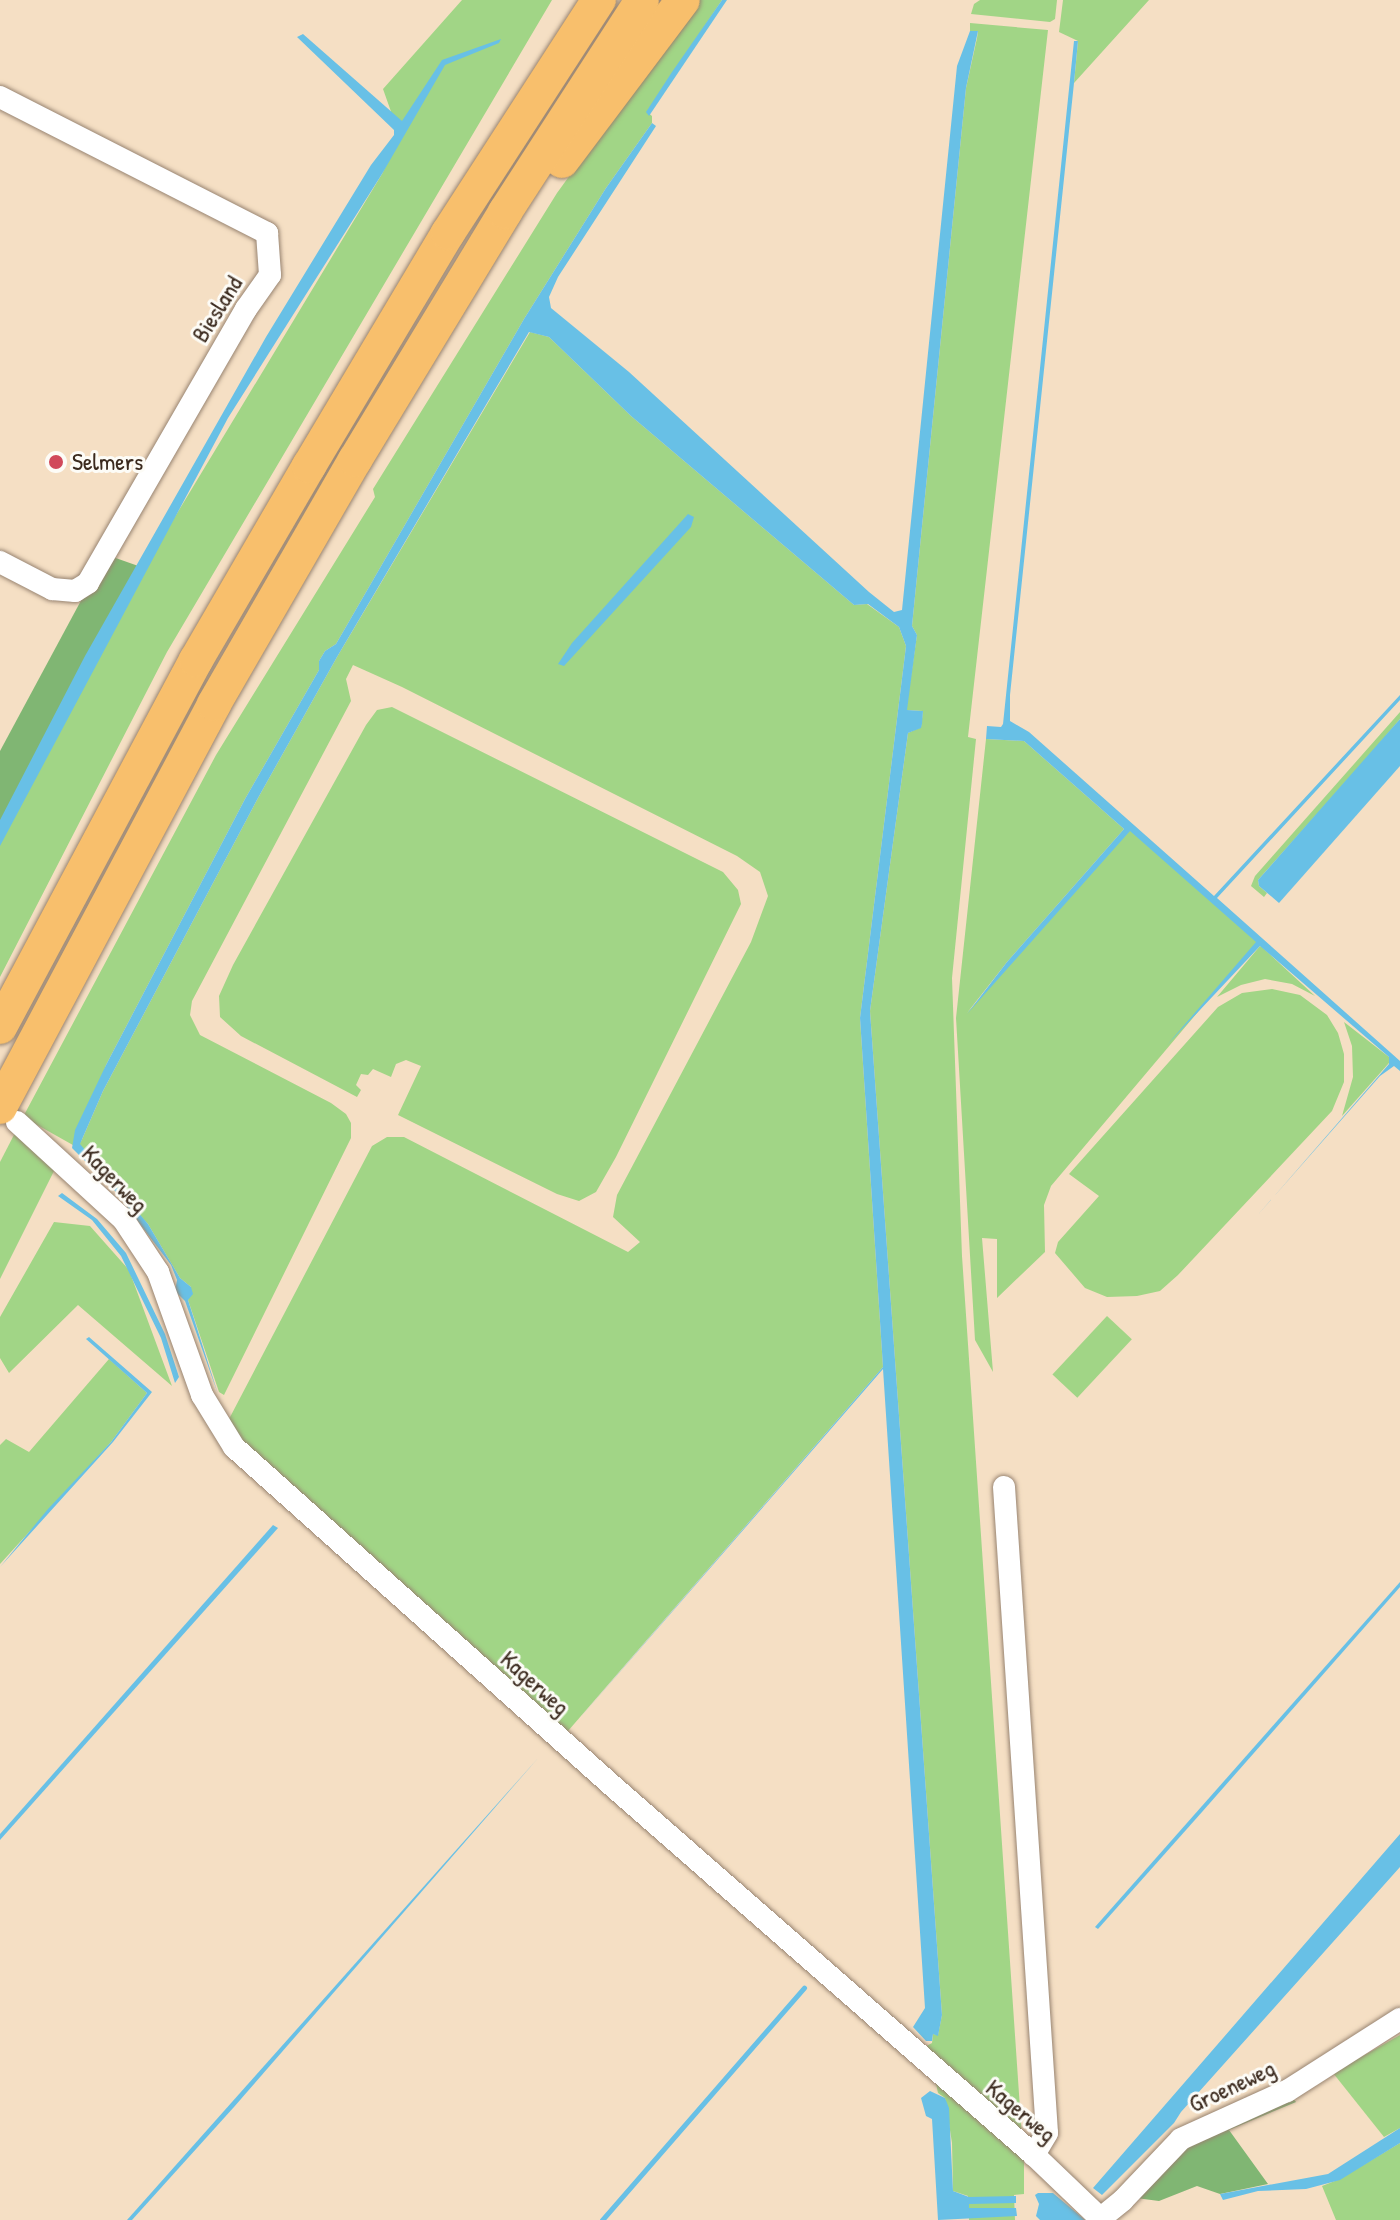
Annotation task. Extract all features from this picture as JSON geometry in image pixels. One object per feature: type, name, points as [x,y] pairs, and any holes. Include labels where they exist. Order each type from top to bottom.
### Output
[{"type":"highway","points":[[448,233],[480,154],[572,0]]},
{"type":"highway","points":[[0,1027],[196,660],[448,233],[599,0]]},
{"type":"highway","points":[[10,1103],[214,704],[355,460],[505,212],[642,0]]},
{"type":"highway","points":[[505,212],[567,157],[683,0]]},
{"type":"street","name":"Biesland","points":[[0,97],[267,233],[270,275],[246,309],[88,583],[75,591],[52,589],[0,562]]},
{"type":"street","name":"Kagerweg","points":[[10,1103],[123,1219],[158,1272],[202,1395],[234,1447],[652,1821],[1034,2155],[1101,2219]]},
{"type":"street","points":[[1004,1487],[1047,2133],[1034,2155]]},
{"type":"street","name":"Groeneweg","points":[[1101,2219],[1181,2139],[1287,2091],[1400,2019]]},
{"type":"green space","points":[[462,0],[552,0],[167,652],[0,977],[0,833],[144,568],[382,174],[400,137],[383,89]]},
{"type":"green space","points":[[697,0],[722,0],[647,112],[652,116],[652,123],[606,188],[524,319],[336,644],[325,651],[319,661],[319,670],[245,799],[106,1065],[80,1144],[103,1091],[258,798],[337,657],[530,332],[549,337],[631,416],[854,605],[867,604],[899,627],[906,646],[860,1018],[883,1367],[568,1731],[551,1724],[256,1460],[228,1421],[372,1146],[387,1137],[404,1137],[628,1252],[640,1242],[613,1217],[617,1195],[751,942],[768,896],[760,872],[737,856],[353,665],[346,679],[351,701],[192,1001],[190,1015],[200,1035],[331,1103],[346,1114],[351,1123],[351,1138],[224,1395],[219,1392],[188,1300],[191,1287],[180,1278],[148,1224],[80,1149],[23,1117],[216,755],[375,497],[373,489],[557,193]]},
{"type":"green space","points":[[980,0],[1057,0],[1055,19],[1050,22],[971,14],[974,4]]},
{"type":"green space","points":[[1063,0],[1149,0],[1074,83],[1078,41],[1059,32]]},
{"type":"green space","points":[[970,23],[1048,30],[968,737],[976,739],[952,978],[962,1256],[1022,2138],[921,2049],[932,2043],[933,2034],[938,2035],[942,2015],[870,1011],[908,733],[921,727],[923,711],[906,710],[917,635],[912,626],[966,88],[978,31],[970,31]]},
{"type":"green space","points":[[110,556],[144,568],[0,833],[0,751],[91,582]]},
{"type":"green space","points":[[392,707],[723,872],[738,890],[741,904],[616,1157],[596,1192],[579,1201],[557,1194],[398,1115],[421,1066],[406,1060],[396,1064],[391,1077],[373,1069],[368,1075],[361,1074],[356,1085],[361,1090],[357,1097],[241,1036],[220,1017],[219,996],[233,965],[366,725],[377,710]]},
{"type":"green space","points":[[1400,712],[1400,719],[1258,880],[1259,886],[1267,893],[1264,897],[1251,886],[1255,876]]},
{"type":"green space","points":[[986,739],[1024,741],[1124,829],[1007,962],[967,1013],[1130,830],[1257,942],[1051,1186],[1044,1205],[1045,1252],[997,1298],[997,1239],[982,1238],[993,1372],[975,1340],[956,1018]]},
{"type":"green space","points":[[1260,946],[1315,996],[1292,984],[1265,979],[1241,985],[1217,997]]},
{"type":"green space","points":[[1272,989],[1300,995],[1327,1015],[1338,1033],[1344,1054],[1344,1082],[1332,1111],[1160,1291],[1107,1297],[1085,1288],[1055,1253],[1058,1242],[1099,1196],[1069,1174],[1218,1007],[1242,993]]},
{"type":"green space","points":[[1344,1022],[1389,1057],[1389,1063],[1342,1116],[1353,1077],[1352,1046]]},
{"type":"green space","points":[[16,1131],[56,1167],[0,1279],[0,1162]]},
{"type":"green space","points":[[54,1222],[90,1226],[129,1270],[172,1386],[78,1305],[9,1373],[0,1358],[0,1317]]},
{"type":"green space","points":[[1107,1316],[1132,1339],[1077,1398],[1052,1375]]},
{"type":"green space","points":[[109,1359],[147,1393],[111,1442],[0,1564],[0,1445],[6,1439],[29,1452]]},
{"type":"green space","points":[[1400,2035],[1400,2128],[1384,2137],[1333,2073]]},
{"type":"green space","points":[[935,2079],[1024,2155],[1024,2194],[1014,2195],[1015,2220],[969,2220],[968,2196],[953,2191],[952,2143],[945,2098],[938,2093]]},
{"type":"green space","points":[[1292,2097],[1296,2102],[1229,2130],[1268,2184],[1220,2194],[1197,2186],[1159,2201],[1136,2198],[1191,2140]]},
{"type":"green space","points":[[1400,2143],[1400,2220],[1336,2220],[1322,2186],[1340,2179]]},
{"type":"water","points":[[722,0],[727,0],[649,116],[646,112]]},
{"type":"water","points":[[970,31],[978,31],[966,88],[912,626],[917,635],[907,710],[923,711],[922,724],[921,728],[908,733],[870,1011],[942,2015],[938,2036],[933,2034],[932,2041],[926,2041],[913,2027],[925,2008],[883,1369],[573,1726],[883,1367],[860,1018],[906,646],[899,627],[868,604],[854,605],[631,416],[549,337],[529,332],[337,657],[258,798],[103,1091],[80,1144],[148,1224],[180,1278],[191,1287],[193,1294],[188,1300],[218,1394],[185,1301],[175,1291],[177,1280],[171,1265],[116,1192],[72,1148],[75,1130],[106,1065],[245,799],[319,670],[319,661],[325,651],[336,644],[524,319],[606,188],[652,123],[656,126],[558,277],[549,297],[551,308],[629,372],[869,592],[894,612],[902,610],[957,66]]},
{"type":"water","points":[[303,34],[402,121],[442,60],[501,39],[499,43],[445,65],[382,174],[228,418],[0,846],[0,820],[85,656],[266,337],[371,165],[394,135],[394,130],[297,37]]},
{"type":"water","points":[[1074,41],[1078,41],[1010,695],[1010,721],[1029,732],[1214,896],[1400,695],[1400,700],[1217,898],[1400,1061],[1400,1071],[1394,1066],[1380,1076],[1256,1217],[1389,1064],[1389,1057],[1260,946],[1167,1045],[1256,942],[1130,831],[967,1014],[1007,962],[1124,829],[1024,741],[986,739],[987,726],[1001,727],[1003,724]]},
{"type":"water","points":[[688,514],[694,517],[691,527],[564,666],[558,664],[572,643]]},
{"type":"water","points":[[1400,719],[1400,766],[1279,903],[1259,886],[1258,880]]},
{"type":"water","points":[[62,1193],[97,1219],[126,1253],[165,1334],[179,1377],[175,1383],[161,1338],[121,1256],[92,1220],[58,1196]]},
{"type":"water","points":[[89,1337],[152,1392],[113,1442],[0,1567],[48,1509],[111,1442],[147,1393],[86,1339]]},
{"type":"water","points":[[273,1525],[278,1528],[0,1840],[0,1834]]},
{"type":"water","points":[[1400,1582],[1400,1587],[1202,1812],[1098,1929],[1095,1927]]},
{"type":"water","points":[[539,1757],[234,2107],[132,2220],[127,2220]]},
{"type":"water","points":[[1400,1834],[1400,1867],[1174,2123],[1102,2195],[1093,2188]]},
{"type":"water","points":[[930,2091],[945,2098],[949,2108],[953,2191],[969,2197],[1016,2196],[1016,2203],[969,2204],[969,2208],[1016,2208],[1017,2216],[938,2220],[932,2119],[926,2116],[921,2098]]},
{"type":"water","points":[[1400,2128],[1400,2143],[1340,2180],[1306,2189],[1258,2191],[1223,2200],[1220,2194],[1328,2174]]},
{"type":"water","points":[[1053,2193],[1085,2220],[1040,2220],[1036,2216],[1039,2204],[1035,2195]]},
{"type":"waterway","points":[[602,2220],[804,1988]]},
{"type":"place","name":"Selmers","points":[[56,462]]}]
